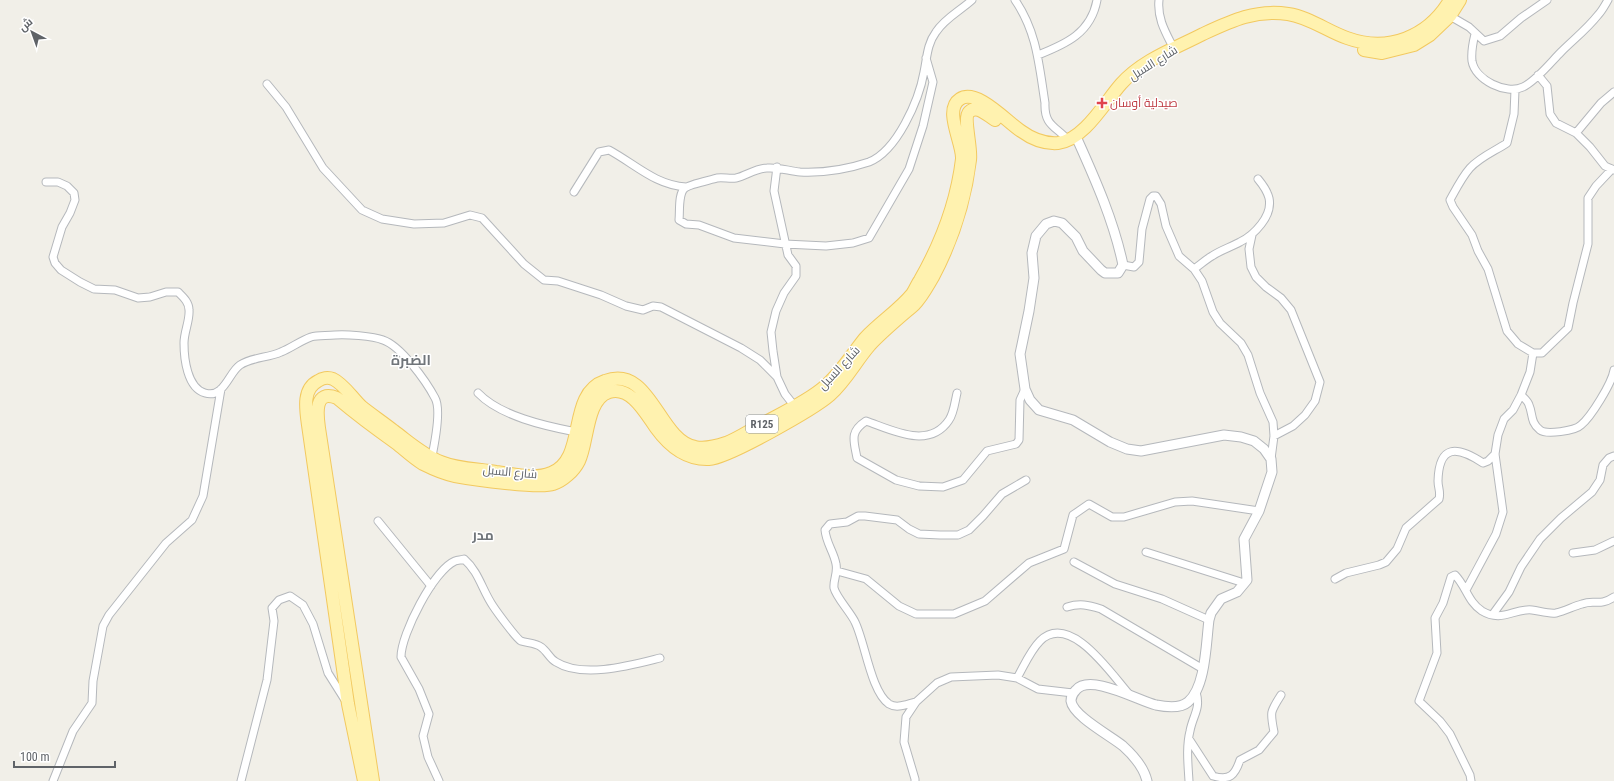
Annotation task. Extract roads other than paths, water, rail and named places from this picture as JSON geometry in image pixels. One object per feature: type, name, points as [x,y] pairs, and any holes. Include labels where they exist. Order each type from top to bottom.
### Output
[{"type":"main road","name":"شارع السبل","points":[[1073,142],[1122,83],[1134,71],[1234,19],[1261,14],[1291,14],[1312,21],[1346,38],[1367,43],[1382,44],[1406,39],[1425,29],[1442,13],[1450,0]]},
{"type":"main road","name":"شارع السبل","points":[[372,781],[317,413],[321,399],[325,396],[337,398],[421,462],[442,463],[457,467],[534,476],[548,475],[559,469],[568,458],[584,399],[592,388],[602,381],[617,378],[632,382],[649,398],[675,435],[685,444],[706,448],[728,442],[830,395],[870,345],[921,298],[940,263],[960,214],[971,158],[970,139],[966,120],[971,110],[977,109],[982,111],[1017,138],[1044,147],[1056,147],[1073,142],[1107,114],[1127,87],[1140,76],[1237,27],[1264,19],[1291,23],[1309,28],[1344,44],[1382,53],[1414,46],[1430,35],[1450,16],[1460,0]]},
{"type":"main road","name":"شارع السبل","points":[[364,781],[348,704],[306,412],[308,390],[314,383],[320,379],[334,379],[363,407],[424,454],[441,472],[456,476],[537,486],[553,484],[568,475],[579,461],[594,406],[600,397],[609,392],[616,391],[638,402],[666,442],[681,453],[693,457],[711,459],[734,451],[798,410]]},
{"type":"street","points":[[574,192],[599,152],[609,150],[657,180],[674,186],[686,187],[718,178],[736,178],[765,168],[777,167],[800,172],[821,172],[870,161],[888,149],[912,111],[920,90],[930,43],[936,31],[956,11],[972,0]]},
{"type":"street","points":[[1015,0],[1034,36],[1046,103],[1045,113],[1051,125],[1073,142],[1098,187],[1118,241],[1123,265],[1118,273],[1106,273],[1100,270],[1083,251],[1076,237],[1062,223],[1054,222],[1046,224],[1036,236],[1032,253],[1034,278],[1020,354],[1025,389],[1030,400],[1039,410],[1073,420],[1110,442],[1127,449],[1141,451],[1224,435],[1241,437],[1254,441],[1264,449],[1271,459]]},
{"type":"street","points":[[1038,55],[1075,37],[1095,11],[1096,0]]},
{"type":"street","points":[[1159,0],[1158,9],[1161,23],[1174,49]]},
{"type":"street","points":[[1450,16],[1469,27],[1484,41],[1500,36],[1521,18],[1547,0]]},
{"type":"street","points":[[1475,34],[1472,50],[1472,62],[1477,73],[1486,81],[1515,90],[1525,86],[1538,75],[1597,16],[1608,0]]},
{"type":"street","points":[[686,187],[682,192],[679,220],[686,224],[699,225],[734,238],[784,244],[826,246],[853,243],[869,238],[909,169],[923,126],[933,82],[926,58]]},
{"type":"street","points":[[1515,90],[1514,114],[1507,143],[1489,153],[1471,168],[1462,179],[1450,200],[1453,207],[1472,234],[1478,251],[1488,268],[1507,331],[1518,344],[1533,353],[1542,353],[1568,328],[1588,244],[1588,198],[1596,186],[1613,170],[1605,166],[1590,147],[1576,133],[1556,123],[1550,114],[1546,86],[1538,75]]},
{"type":"street","points":[[267,84],[286,107],[323,168],[362,210],[382,219],[414,224],[444,223],[470,215],[482,218],[524,264],[544,280],[558,281],[601,295],[626,306],[643,310],[653,306],[660,306],[741,348],[760,360],[777,377]]},
{"type":"street","points":[[1576,133],[1601,103],[1614,92]]},
{"type":"street","points":[[777,167],[774,191],[784,244],[788,255],[796,266],[796,276],[784,293],[776,312],[771,332],[777,377],[784,394],[798,410]]},
{"type":"street","points":[[1194,269],[1211,256],[1240,242],[1252,234],[1262,223],[1267,213],[1270,200],[1267,190],[1258,179]]},
{"type":"street","points":[[46,182],[58,182],[67,186],[74,193],[75,200],[62,227],[53,257],[54,263],[74,278],[94,289],[115,290],[138,298],[150,297],[166,292],[178,292],[186,300],[189,310],[184,342],[186,364],[192,382],[197,389],[206,394],[213,393],[221,389],[240,365],[251,360],[281,352],[312,337],[345,334],[383,340],[401,352],[414,367],[436,400],[438,409],[430,462]]},
{"type":"street","points":[[1123,265],[1134,266],[1139,262],[1142,229],[1150,199],[1153,196],[1158,198],[1161,204],[1166,226],[1179,256],[1194,269],[1202,282],[1212,312],[1220,323],[1241,343],[1248,356],[1255,381],[1273,422],[1274,436],[1271,459],[1272,472],[1259,511],[1244,538],[1247,580],[1237,592],[1221,599],[1212,613],[1209,620],[1203,669],[1196,692],[1188,702],[1177,707],[1155,704],[1106,686],[1091,685],[1078,688],[1073,693],[1071,700],[1073,706],[1081,715],[1124,747],[1137,761],[1147,781]]},
{"type":"street","points":[[1252,234],[1249,249],[1251,267],[1256,277],[1266,287],[1281,298],[1291,310],[1320,382],[1315,401],[1306,415],[1293,426],[1274,436]]},
{"type":"street","points":[[1466,590],[1496,534],[1503,512],[1495,454],[1498,434],[1504,419],[1513,410],[1521,395],[1530,372],[1533,353]]},
{"type":"street","points":[[1521,395],[1529,405],[1531,416],[1536,426],[1541,431],[1550,433],[1580,426],[1595,408],[1613,377],[1614,370]]},
{"type":"street","points":[[53,781],[73,731],[92,703],[92,681],[103,626],[109,615],[166,543],[192,520],[203,496],[221,389]]},
{"type":"street","points":[[957,393],[950,419],[941,428],[926,436],[904,435],[866,421],[858,426],[853,439],[857,458],[896,480],[919,486],[943,486],[963,480],[986,451],[1016,444],[1019,440],[1020,400],[1025,389]]},
{"type":"street","points":[[478,393],[485,400],[522,418],[542,425],[576,432]]},
{"type":"street","points":[[1336,579],[1346,573],[1379,565],[1386,562],[1392,556],[1397,549],[1406,528],[1439,499],[1440,495],[1438,483],[1440,463],[1446,455],[1456,450],[1483,463],[1488,461],[1495,454]]},
{"type":"street","points":[[1493,614],[1508,592],[1521,567],[1540,539],[1561,518],[1592,492],[1600,480],[1603,465],[1608,458],[1614,456]]},
{"type":"street","points":[[916,702],[898,706],[890,704],[883,698],[876,686],[855,622],[834,589],[837,571],[836,564],[825,537],[825,530],[830,524],[847,522],[858,516],[890,518],[897,520],[919,534],[958,535],[969,530],[1002,494],[1026,480]]},
{"type":"street","points":[[837,571],[866,580],[899,606],[916,614],[954,614],[984,601],[1029,563],[1064,549],[1073,515],[1088,504],[1112,517],[1124,517],[1176,502],[1192,501],[1259,511]]},
{"type":"street","points":[[378,521],[431,586]]},
{"type":"street","points":[[1573,553],[1595,550],[1614,541]]},
{"type":"street","points":[[1146,552],[1244,583]]},
{"type":"street","points":[[439,781],[428,757],[423,736],[429,714],[419,689],[401,656],[401,651],[410,625],[431,586],[441,573],[455,561],[464,559],[479,577],[492,604],[520,640],[540,646],[556,662],[571,668],[591,670],[626,666],[660,658]]},
{"type":"street","points":[[1074,562],[1115,584],[1162,599],[1209,620]]},
{"type":"street","points":[[1471,781],[1470,775],[1450,734],[1419,701],[1437,654],[1435,618],[1443,603],[1451,577],[1455,575],[1461,580],[1471,602],[1483,611],[1503,616],[1532,610],[1544,613],[1556,613],[1584,603],[1605,603],[1614,597]]},
{"type":"street","points":[[241,781],[267,680],[274,621],[272,608],[279,600],[290,596],[303,605],[313,624],[328,673],[348,704]]},
{"type":"street","points":[[1067,607],[1077,604],[1087,604],[1101,610],[1203,669]]},
{"type":"street","points":[[1017,678],[1040,640],[1051,634],[1066,634],[1076,638],[1092,650],[1130,695]]},
{"type":"street","points":[[915,781],[904,742],[906,717],[916,702],[937,683],[951,677],[998,675],[1017,678],[1038,689],[1073,693]]},
{"type":"street","points":[[1189,781],[1190,730],[1199,702],[1196,692]]},
{"type":"street","points":[[1189,739],[1213,776],[1219,778],[1230,778],[1235,772],[1240,760],[1260,750],[1274,732],[1271,715],[1273,708],[1281,695]]},
{"type":"place","name":"صيدلية أوسان","points":[[1102,103]]},
{"type":"district","name":"الضبرة","points":[[411,360]]},
{"type":"district","name":"مدر","points":[[483,535]]}]
